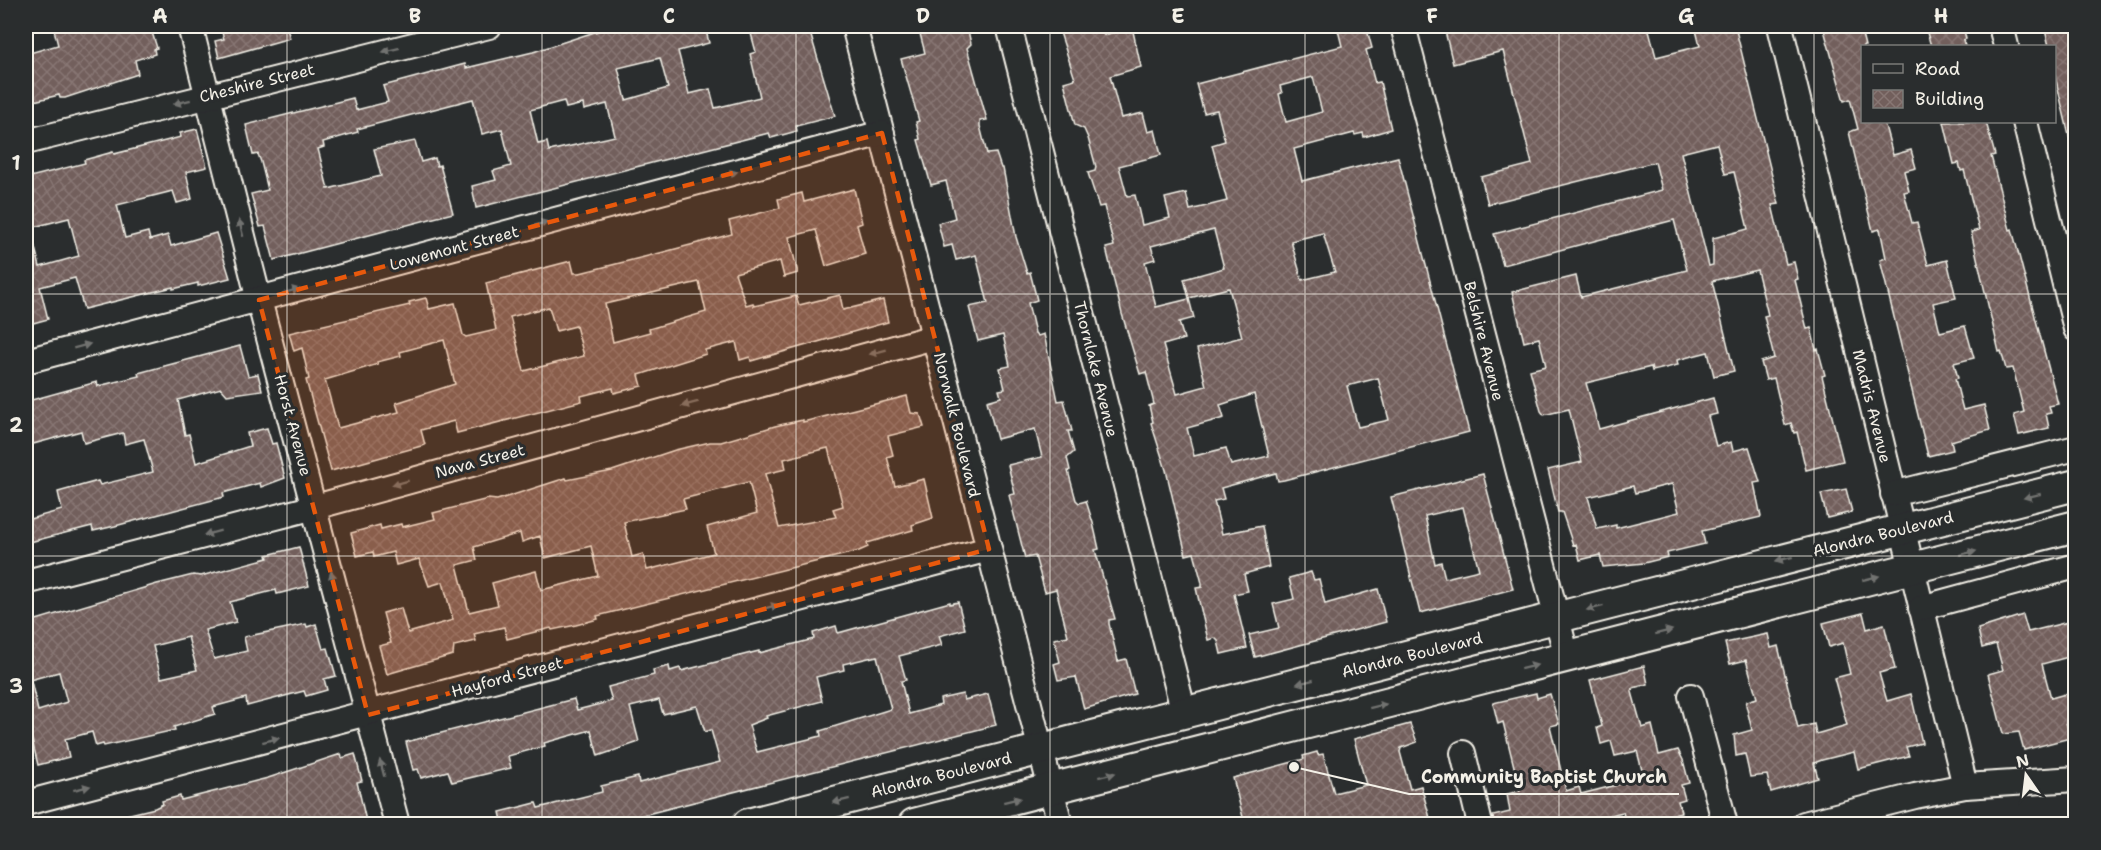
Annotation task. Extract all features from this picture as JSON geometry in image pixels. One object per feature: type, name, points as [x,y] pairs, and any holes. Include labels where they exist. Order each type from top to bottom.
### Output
[{"type":"main road","name":"Alondra Boulevard","points":[[748,825],[2076,485]]},
{"type":"main road","points":[[914,825],[2076,526]]},
{"type":"street","name":"Horst Avenue","points":[[190,26],[259,300],[397,825]]},
{"type":"street","name":"Cheshire Street","points":[[26,142],[489,26]]},
{"type":"street","name":"Norwalk Boulevard","points":[[854,26],[1060,825]]},
{"type":"street","name":"Thornlake Avenue","points":[[1009,26],[1184,713]]},
{"type":"street","name":"Belshire Avenue","points":[[1403,26],[1567,657]]},
{"type":"street","name":"Madris Avenue","points":[[1780,26],[1965,786]]},
{"type":"street","points":[[2001,26],[2006,45]]},
{"type":"street","points":[[2025,123],[2076,328]]},
{"type":"street","name":"Lowemont Street","points":[[26,361],[882,133]]},
{"type":"street","name":"Nava Street","points":[[26,582],[315,507],[934,337]]},
{"type":"street","points":[[1893,494],[2076,448]]},
{"type":"street","name":"Hayford Street","points":[[26,803],[368,715],[988,549]]},
{"type":"street","points":[[1921,608],[2076,566]]},
{"type":"street","points":[[1691,696],[1725,825]]},
{"type":"street","points":[[1463,753],[1480,825]]},
{"type":"street","points":[[1804,825],[1965,786],[2076,779]]},
{"type":"highlighted area","points":[[882,133],[989,549],[368,715],[259,300]]},
{"type":"building","points":[[53,26],[150,26],[157,48],[154,49],[155,54],[135,60],[138,74],[65,98],[60,98],[59,95],[26,103],[26,54],[58,45]]},
{"type":"building","points":[[220,26],[286,26],[290,38],[219,58],[215,41],[224,39]]},
{"type":"building","points":[[613,26],[705,26],[709,43],[678,51],[689,94],[710,89],[715,108],[760,97],[750,54],[756,52],[749,26],[808,26],[835,116],[796,126],[797,131],[771,138],[769,133],[476,208],[472,186],[496,180],[493,171],[511,166],[502,129],[482,134],[473,99],[357,129],[358,132],[323,142],[324,147],[318,149],[328,189],[381,176],[374,149],[415,141],[421,162],[435,158],[437,166],[440,165],[453,213],[274,260],[265,226],[260,227],[251,194],[268,190],[258,154],[253,155],[246,125],[353,98],[356,110],[388,102],[383,86],[465,64],[466,68],[533,52]],"holes":[[[660,58],[668,88],[626,100],[618,68]],[[564,101],[566,108],[583,104],[584,110],[607,104],[615,136],[549,151],[547,142],[538,144],[530,110]]]},
{"type":"building","points":[[918,26],[967,26],[971,44],[967,48],[987,120],[980,121],[980,126],[987,154],[996,153],[1001,168],[1003,168],[1016,237],[1027,273],[1030,272],[1037,300],[1028,303],[1035,333],[1038,336],[1044,334],[1058,401],[1064,400],[1072,431],[1068,431],[1074,452],[1067,458],[1070,470],[1068,471],[1076,500],[1079,503],[1086,501],[1093,523],[1099,549],[1095,550],[1115,619],[1109,620],[1109,624],[1118,661],[1126,659],[1135,694],[1084,709],[1076,677],[1058,680],[1054,664],[1060,662],[1054,639],[1068,636],[1056,589],[1045,592],[1035,556],[1025,558],[1009,495],[1015,494],[1008,465],[1042,457],[1035,429],[997,439],[987,401],[1001,397],[999,390],[1005,389],[1000,368],[1010,366],[1003,335],[978,341],[969,307],[988,303],[976,255],[956,260],[952,245],[944,247],[938,223],[955,218],[946,181],[931,185],[918,140],[920,139],[916,122],[919,121],[901,59],[925,53]]},
{"type":"building","points":[[1058,26],[1101,26],[1104,35],[1132,27],[1141,67],[1110,76],[1121,118],[1143,113],[1148,132],[1155,130],[1161,155],[1119,166],[1127,196],[1135,195],[1142,225],[1170,218],[1165,198],[1186,193],[1190,210],[1227,201],[1212,145],[1225,141],[1217,110],[1204,113],[1196,84],[1342,46],[1337,26],[1366,26],[1372,48],[1366,50],[1375,83],[1380,82],[1391,129],[1364,137],[1363,133],[1355,135],[1354,133],[1294,149],[1302,181],[1398,157],[1469,432],[1284,480],[1278,481],[1276,473],[1221,488],[1224,499],[1214,501],[1222,534],[1262,526],[1269,567],[1244,574],[1248,591],[1234,594],[1247,648],[1221,654],[1218,641],[1215,638],[1208,640],[1196,588],[1202,587],[1202,583],[1194,553],[1186,555],[1166,470],[1151,423],[1153,422],[1149,406],[1154,404],[1146,372],[1140,374],[1106,248],[1114,246],[1104,206],[1099,207],[1088,173],[1095,171],[1096,167],[1084,129],[1075,125],[1064,82],[1075,79]],"holes":[[[1313,77],[1322,112],[1286,122],[1279,94],[1282,93],[1280,86]],[[1214,230],[1224,268],[1184,279],[1189,298],[1229,288],[1242,337],[1197,349],[1206,386],[1177,394],[1163,345],[1184,339],[1179,322],[1194,318],[1189,299],[1156,307],[1145,262],[1155,259],[1151,246]],[[1323,233],[1335,272],[1302,280],[1291,241]],[[1378,378],[1389,420],[1358,427],[1347,386]],[[1254,394],[1269,456],[1231,465],[1226,448],[1194,456],[1187,428],[1224,418],[1220,405]]]},
{"type":"building","points":[[1468,26],[1648,26],[1656,57],[1700,46],[1695,26],[1735,26],[1779,204],[1772,205],[1786,264],[1794,262],[1798,279],[1795,280],[1807,329],[1811,328],[1816,350],[1818,349],[1825,375],[1822,376],[1843,461],[1806,470],[1797,432],[1794,433],[1791,423],[1785,425],[1774,378],[1766,380],[1761,362],[1774,358],[1764,316],[1768,315],[1757,270],[1712,281],[1734,371],[1714,376],[1708,352],[1677,360],[1678,365],[1652,371],[1651,367],[1586,383],[1599,429],[1713,398],[1717,414],[1708,416],[1716,446],[1731,442],[1733,451],[1749,447],[1760,482],[1754,483],[1761,517],[1702,531],[1705,544],[1667,553],[1668,557],[1644,563],[1603,567],[1600,555],[1580,560],[1576,544],[1573,545],[1562,512],[1558,512],[1548,470],[1582,462],[1569,409],[1544,415],[1541,411],[1530,370],[1546,366],[1539,338],[1524,342],[1512,292],[1576,276],[1581,297],[1687,270],[1674,220],[1503,265],[1494,234],[1662,190],[1655,162],[1488,204],[1481,177],[1532,164],[1503,51],[1453,64],[1445,31]],"holes":[[[1717,144],[1725,174],[1734,172],[1748,229],[1713,238],[1713,265],[1709,266],[1681,153]],[[1672,484],[1679,512],[1616,528],[1616,525],[1597,529],[1588,497],[1633,486],[1635,493]]]},
{"type":"building","points":[[1823,26],[1860,26],[1865,45],[1861,45],[1861,123],[1884,123],[1893,155],[1911,150],[1916,168],[1904,171],[1909,191],[1904,192],[1912,223],[1917,222],[1928,265],[1947,260],[1956,298],[1933,303],[1940,332],[1965,326],[1974,358],[1954,363],[1958,378],[1955,379],[1963,410],[1984,405],[1990,430],[1951,441],[1953,450],[1928,456],[1880,260],[1886,258],[1880,229],[1873,231],[1849,132],[1858,129],[1850,99],[1844,101]]},
{"type":"building","points":[[1925,26],[1963,26],[1966,39],[1963,40],[1965,45],[1931,45]]},
{"type":"building","points":[[2044,26],[2071,26],[2073,33],[2076,33],[2076,139],[2070,140],[2056,80],[2056,45],[2049,45]]},
{"type":"building","points":[[1944,123],[1986,123],[1995,155],[1991,156],[2058,404],[2049,406],[2051,413],[2046,414],[2049,428],[2019,435],[2014,415],[2024,412],[2013,368],[2006,369],[2001,351],[1999,352],[1971,232],[1979,230],[1964,170],[1961,171],[1959,163],[1954,164]]},
{"type":"building","points":[[197,129],[207,167],[186,172],[192,199],[177,203],[173,191],[117,205],[125,238],[148,232],[150,240],[168,235],[171,246],[216,233],[230,278],[198,286],[198,283],[173,289],[173,287],[84,309],[75,278],[40,287],[48,319],[26,325],[26,233],[31,232],[40,267],[79,256],[69,218],[26,229],[26,178],[85,163],[84,160],[113,152],[114,154],[181,137],[180,133]]},
{"type":"building","points":[[854,189],[862,223],[857,225],[865,254],[826,266],[816,230],[789,237],[798,273],[784,277],[780,261],[735,273],[746,305],[753,303],[754,306],[796,296],[799,305],[840,295],[843,310],[883,300],[888,322],[751,361],[750,357],[740,360],[736,342],[705,350],[706,354],[639,375],[642,386],[614,393],[613,388],[581,396],[582,401],[457,433],[454,421],[421,430],[425,445],[331,471],[306,380],[309,379],[302,348],[294,351],[289,333],[410,305],[409,302],[426,298],[429,309],[455,303],[463,335],[466,337],[496,330],[486,283],[571,261],[574,273],[580,273],[664,252],[732,234],[729,221],[780,208],[778,199],[802,193],[804,202]],"holes":[[[699,282],[706,312],[649,329],[650,332],[613,342],[605,304]],[[549,307],[556,331],[576,326],[584,356],[524,371],[510,317]],[[444,340],[455,384],[396,403],[399,412],[338,428],[325,380],[401,356],[400,352]]]},
{"type":"building","points":[[240,346],[248,376],[258,374],[262,390],[227,395],[221,388],[178,400],[185,435],[189,434],[196,463],[250,446],[247,433],[267,428],[272,444],[276,443],[285,478],[261,487],[260,483],[223,493],[224,497],[115,526],[93,531],[92,526],[26,543],[26,520],[62,510],[58,492],[98,481],[100,485],[153,472],[144,439],[125,444],[123,433],[84,443],[81,431],[26,446],[26,414],[31,413],[28,401],[97,382],[98,386],[139,376],[138,373]]},
{"type":"building","points":[[907,396],[911,413],[920,414],[924,427],[888,436],[893,455],[887,457],[895,486],[924,479],[933,518],[912,525],[913,530],[867,543],[868,547],[859,551],[597,616],[598,619],[576,625],[552,630],[551,628],[507,639],[504,627],[474,634],[476,641],[454,646],[453,655],[387,674],[379,646],[391,643],[383,613],[401,608],[408,633],[453,620],[443,582],[429,586],[419,559],[396,565],[393,552],[374,557],[373,552],[357,556],[351,533],[380,525],[381,529],[401,524],[402,527],[435,519],[433,513],[488,499],[497,500],[566,478],[567,480],[612,471],[675,450],[710,442],[721,442],[775,426],[803,420],[803,422]],"holes":[[[828,448],[843,506],[833,509],[836,517],[779,528],[765,474],[786,469],[784,459]],[[749,482],[757,513],[707,527],[714,553],[647,570],[643,554],[632,557],[624,522],[686,509],[683,499]],[[520,533],[522,542],[540,536],[545,558],[591,546],[598,576],[541,590],[536,571],[492,583],[498,605],[469,612],[457,565],[477,560],[474,547]]]},
{"type":"building","points":[[1483,474],[1513,589],[1420,613],[1391,497]],"holes":[[[1463,507],[1479,570],[1445,578],[1441,562],[1435,564],[1425,516]]]},
{"type":"building","points":[[1846,489],[1852,512],[1827,518],[1821,494]]},
{"type":"building","points":[[299,547],[309,586],[277,594],[276,590],[230,602],[236,622],[205,630],[214,659],[247,651],[244,637],[316,624],[323,649],[328,648],[336,676],[324,679],[327,690],[306,696],[304,691],[247,706],[246,698],[213,707],[215,714],[174,727],[175,730],[104,746],[103,744],[96,746],[92,732],[65,739],[69,757],[38,765],[30,732],[26,734],[26,682],[31,681],[38,711],[67,702],[59,672],[26,681],[26,623],[157,584],[193,575],[201,576],[268,558],[267,555]],"holes":[[[188,637],[197,670],[161,678],[153,646]]]},
{"type":"building","points":[[1311,572],[1314,580],[1319,579],[1325,604],[1378,589],[1386,622],[1255,657],[1249,635],[1279,628],[1273,604],[1294,599],[1289,578]]},
{"type":"building","points":[[950,602],[950,604],[958,602],[965,629],[939,636],[942,645],[899,656],[906,680],[901,681],[909,714],[941,705],[940,699],[963,694],[964,700],[988,694],[996,725],[604,825],[503,825],[500,812],[536,803],[538,808],[602,792],[601,786],[638,777],[639,783],[720,762],[711,730],[705,732],[697,706],[663,714],[659,700],[630,707],[639,742],[598,756],[591,730],[508,756],[511,768],[452,782],[448,771],[421,778],[418,769],[413,770],[406,742],[574,699],[577,710],[612,701],[608,687],[654,675],[653,670],[669,666],[670,671],[680,668],[681,671],[759,651],[759,653],[814,639],[813,633],[836,626],[838,633]],"holes":[[[877,656],[891,709],[820,731],[821,736],[757,752],[749,725],[767,718],[766,716],[822,701],[816,677],[844,670],[843,664]]]},
{"type":"building","points":[[1863,613],[1867,629],[1884,624],[1895,669],[1879,673],[1887,701],[1911,694],[1922,743],[1906,747],[1909,756],[1858,769],[1854,752],[1822,760],[1814,763],[1818,778],[1771,792],[1767,775],[1750,777],[1745,754],[1736,756],[1734,735],[1752,730],[1746,705],[1747,701],[1757,698],[1746,660],[1730,664],[1725,643],[1768,634],[1771,648],[1778,646],[1798,728],[1814,724],[1816,734],[1847,725],[1834,678],[1850,674],[1843,643],[1829,647],[1823,623]]},
{"type":"building","points":[[2023,615],[2028,632],[2076,620],[2076,655],[2042,664],[2051,698],[2076,691],[2076,720],[2066,722],[2070,738],[2024,750],[2019,732],[2003,734],[1988,674],[2003,670],[1996,644],[1982,648],[1978,629]]},
{"type":"building","points":[[1644,666],[1648,684],[1633,688],[1632,692],[1642,728],[1652,725],[1659,755],[1678,750],[1683,760],[1689,783],[1681,785],[1685,799],[1678,801],[1681,812],[1645,822],[1645,825],[1626,825],[1623,812],[1583,822],[1583,825],[1494,825],[1493,816],[1510,812],[1507,794],[1520,791],[1503,722],[1498,724],[1493,703],[1536,693],[1537,698],[1550,694],[1559,724],[1550,726],[1566,791],[1579,787],[1581,794],[1644,778],[1637,751],[1615,756],[1611,741],[1601,744],[1597,728],[1602,726],[1590,680]]},
{"type":"building","points":[[1410,724],[1417,742],[1401,748],[1400,752],[1410,789],[1421,786],[1432,825],[1245,825],[1233,778],[1304,759],[1303,756],[1317,752],[1318,755],[1323,754],[1334,793],[1366,785],[1354,739]]},
{"type":"building","points":[[341,754],[342,758],[355,754],[362,781],[357,782],[366,821],[353,825],[110,825],[109,819],[155,808],[163,804],[162,801],[180,796],[181,800],[268,778]]},
{"type":"place","name":"Community Baptist Church","points":[[1294,767]]}]
